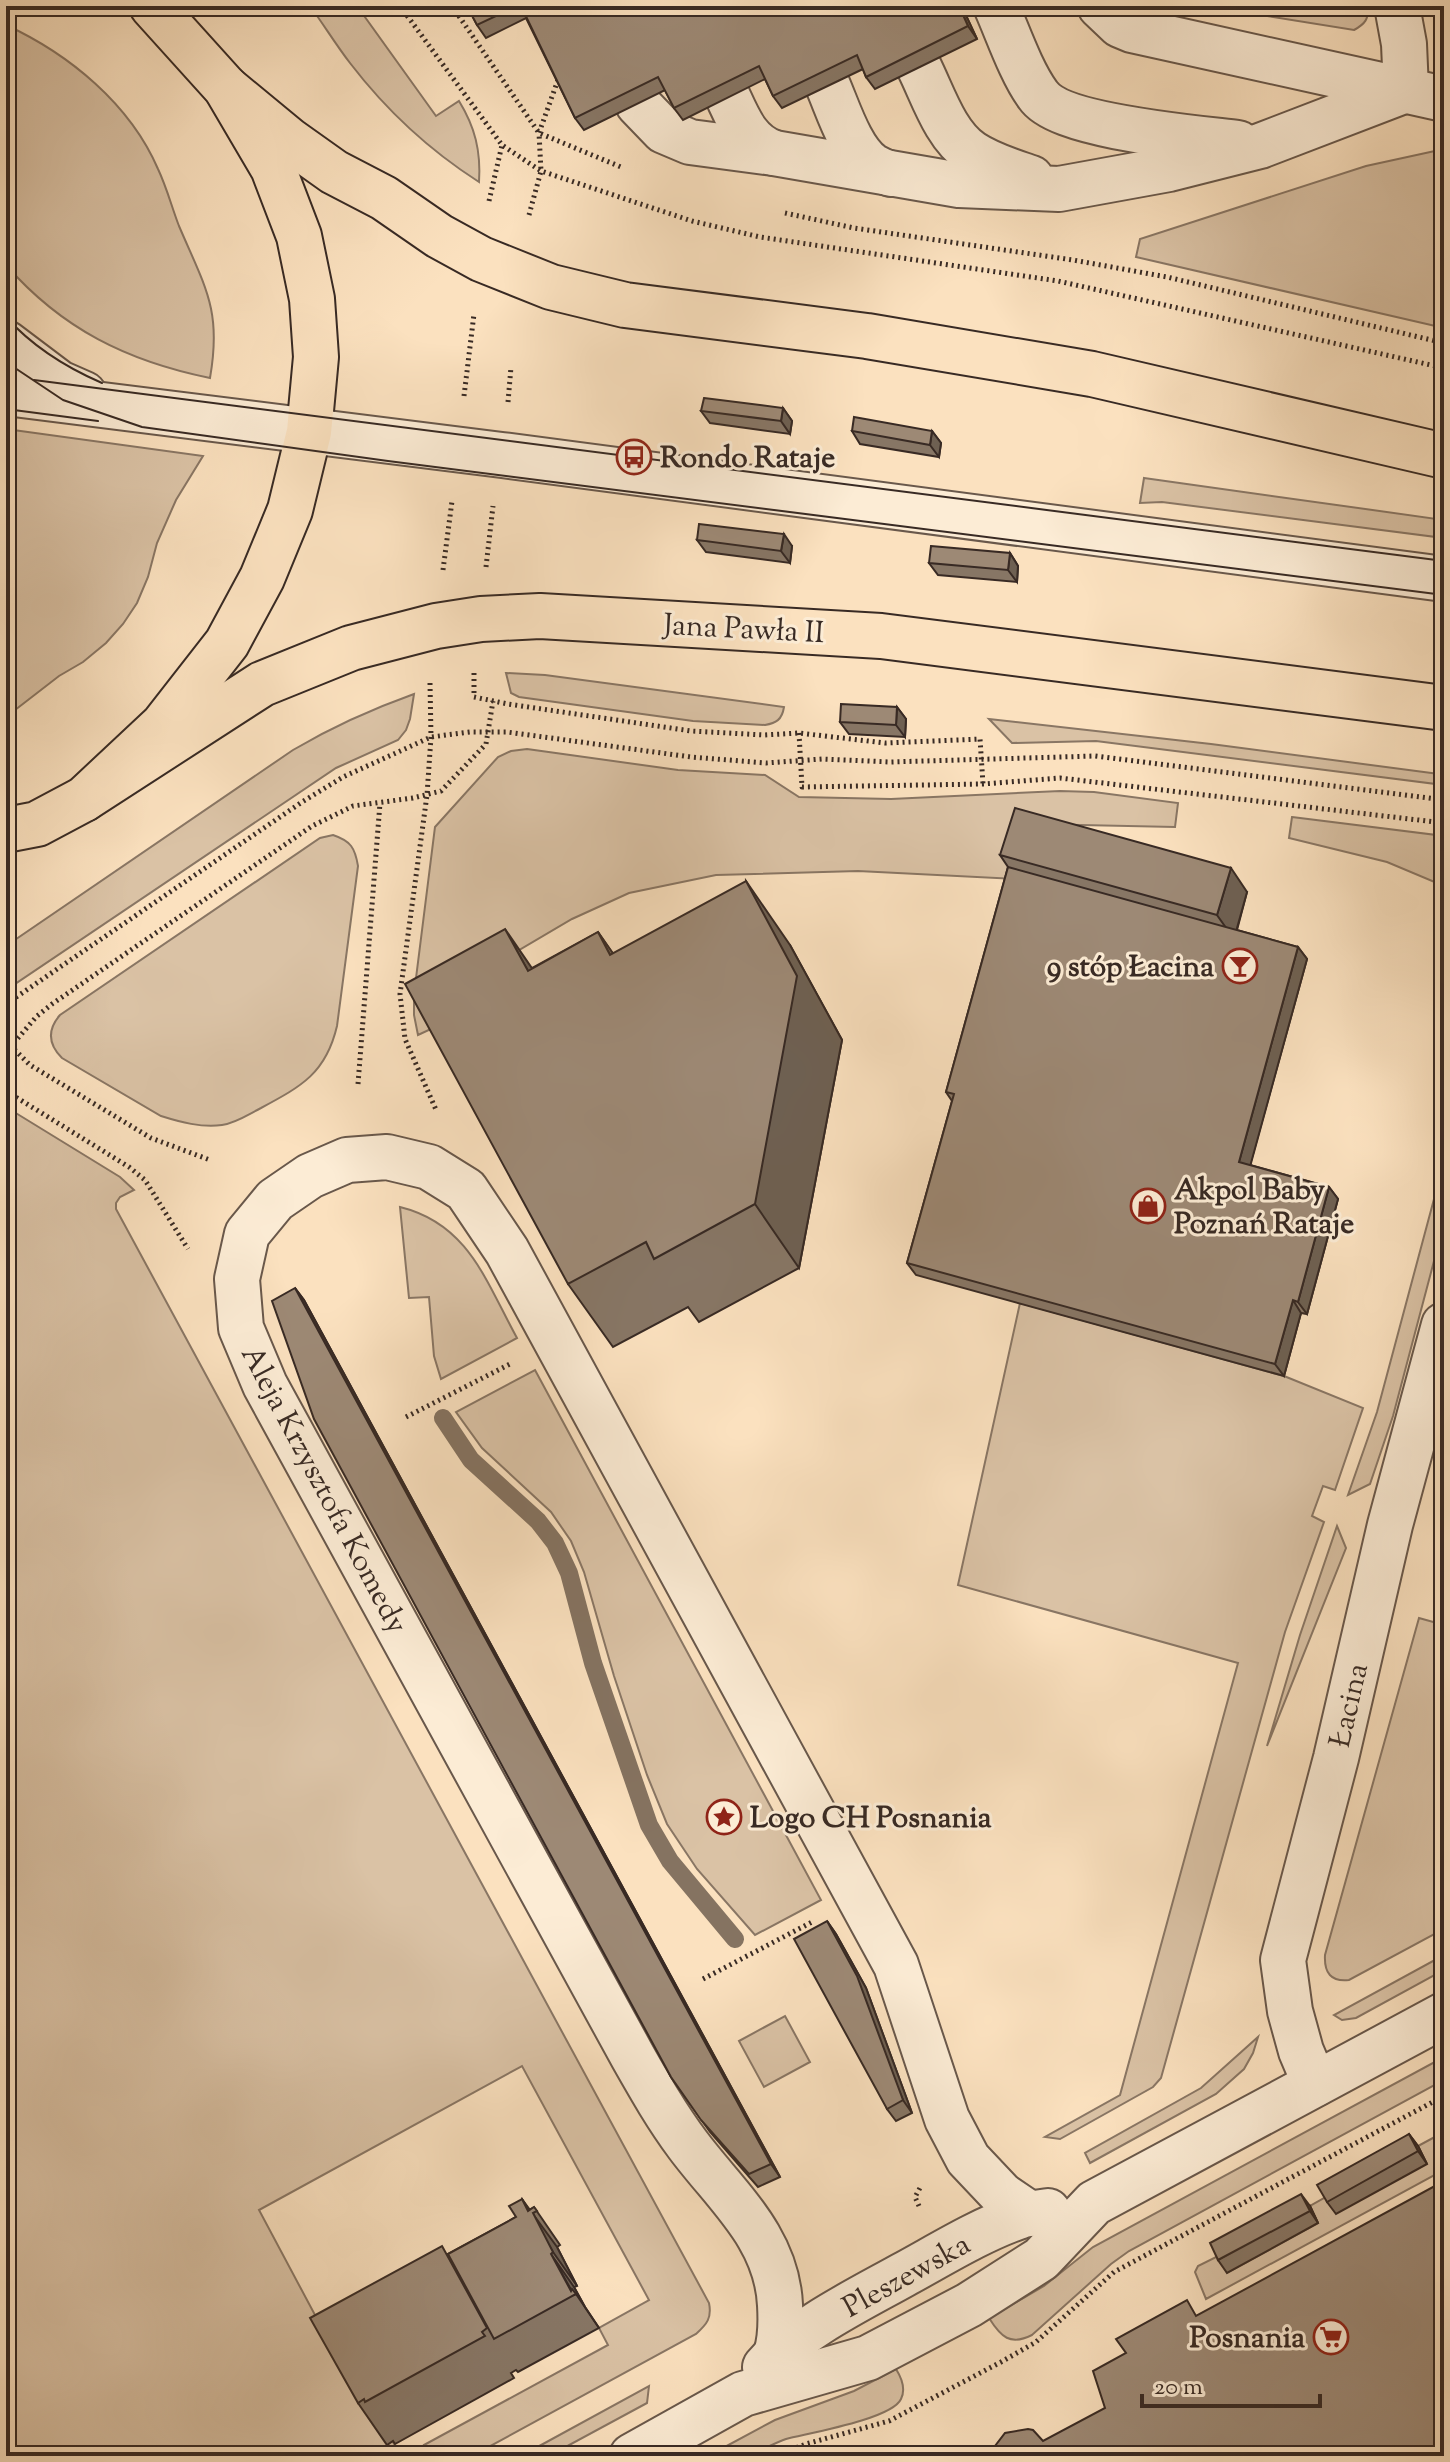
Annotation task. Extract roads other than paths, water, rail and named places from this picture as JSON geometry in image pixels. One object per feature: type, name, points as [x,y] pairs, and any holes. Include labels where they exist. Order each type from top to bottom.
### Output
[{"type":"main road","points":[[152,6],[220,82],[289,140],[334,172],[384,198],[439,236],[481,259],[551,287],[625,305],[867,336],[1092,374],[1444,456]]},
{"type":"main road","points":[[16,833],[84,799],[163,725],[227,643],[262,578],[290,510],[309,432],[316,357],[312,299],[299,236],[273,168],[220,82]]},
{"type":"main road","name":"Jana Pawła II","points":[[84,799],[262,684],[351,648],[436,626],[481,619],[540,616],[881,636],[1444,708]]},
{"type":"street","points":[[185,6],[196,43],[220,82]]},
{"type":"street","points":[[996,6],[1037,95],[1045,104],[1072,116],[1137,130],[1260,146]]},
{"type":"street","points":[[1397,6],[1404,44],[1425,94]]},
{"type":"street","points":[[1124,14],[1425,94]]},
{"type":"street","points":[[919,67],[953,135],[972,153],[1059,189]]},
{"type":"street","points":[[828,86],[863,157],[891,174]]},
{"type":"street","points":[[638,104],[664,131],[690,142],[959,185],[1059,189],[1169,169],[1260,146],[1425,94]]},
{"type":"street","points":[[728,97],[743,128],[756,144],[774,153]]},
{"type":"street","points":[[6,343],[59,383],[120,407]]},
{"type":"street","points":[[6,393],[1444,579]]},
{"type":"street","name":"Aleja Krzysztofa Komedy","points":[[776,2354],[781,2329],[779,2294],[776,2274],[763,2242],[724,2187],[689,2146],[656,2097],[265,1385],[241,1328],[237,1279],[247,1234],[275,1200],[310,1176],[347,1160],[387,1157],[429,1167],[466,1190],[507,1251],[557,1341],[896,1965],[947,2119],[968,2159],[1002,2195],[1030,2214]]},
{"type":"street","name":"Łacina","points":[[1315,2084],[1301,2051],[1290,2011],[1283,1960],[1336,1758],[1390,1525],[1444,1325]]},
{"type":"street","name":"Pleszewska","points":[[632,2456],[743,2394],[868,2358],[969,2305],[1041,2259],[1094,2203],[1444,2015]]},
{"type":"street","name":"Pleszewska","points":[[743,2394],[776,2354],[839,2310],[942,2253],[1019,2216],[1094,2203]]},
{"type":"waterway","points":[[443,1418],[471,1460],[538,1521],[555,1543],[569,1573],[593,1663],[649,1825],[670,1861],[735,1939]]},
{"type":"tram line","points":[[6,317],[50,355],[102,383]]},
{"type":"tram line","points":[[6,362],[63,400],[142,427],[1444,595]]},
{"type":"tram line","points":[[34,380],[1444,561]]},
{"type":"tram line","points":[[6,409],[98,421]]},
{"type":"place","name":"Rondo Rataje","points":[[634,457]]},
{"type":"place","name":"9 stóp Łacina","points":[[1240,966]]},
{"type":"place","name":"Akpol Baby Poznań Rataje","points":[[1148,1206]]},
{"type":"place","name":"Logo CH Posnania","points":[[724,1817]]},
{"type":"place","name":"Posnania","points":[[1331,2337]]}]
